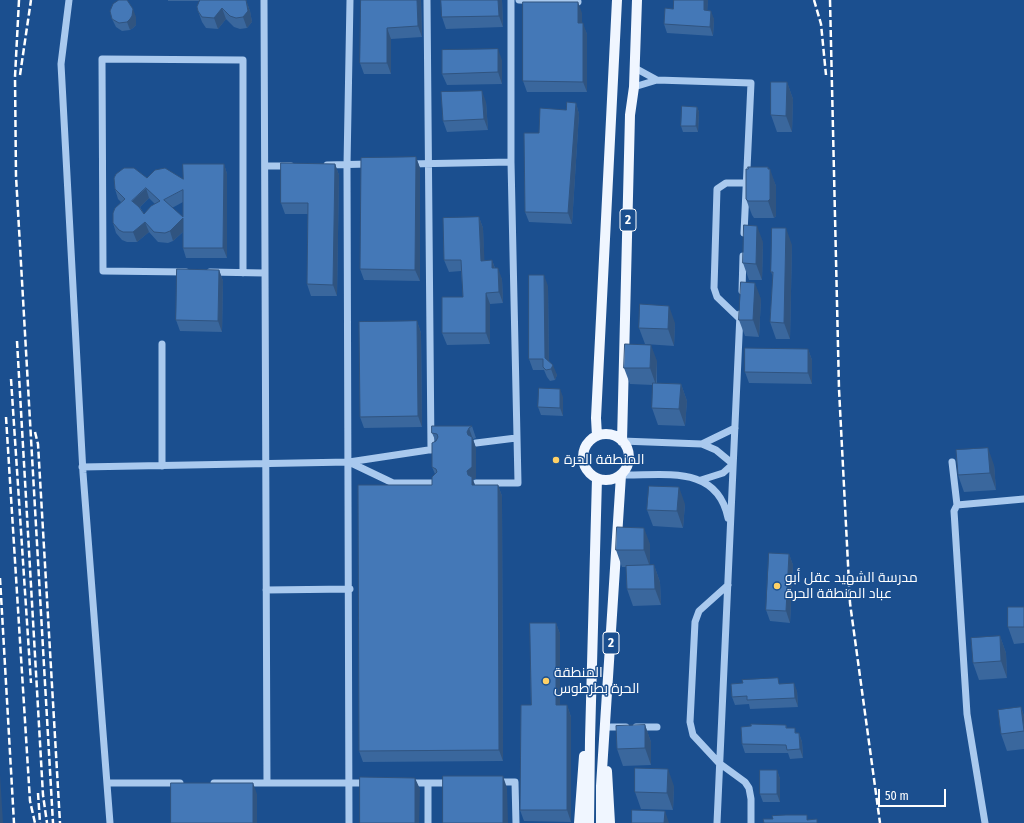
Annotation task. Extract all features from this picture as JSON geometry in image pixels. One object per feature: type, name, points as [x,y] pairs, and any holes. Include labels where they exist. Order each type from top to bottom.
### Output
[{"type":"main road","points":[[597,436],[597,402],[617,0]]},
{"type":"main road","name":"2","points":[[622,441],[630,115],[634,87],[637,0]]},
{"type":"main road","points":[[606,434],[615,436],[622,441],[629,455],[629,463],[621,475],[614,479],[605,480],[597,478],[585,468],[583,461],[586,446],[597,436],[606,434]]},
{"type":"main road","name":"2","points":[[600,823],[621,475]]},
{"type":"main road","points":[[589,823],[597,478]]},
{"type":"main road","points":[[580,823],[583,765],[585,752],[590,739]]},
{"type":"main road","points":[[605,740],[610,823]]},
{"type":"street","points":[[69,0],[61,64],[82,467],[110,823]]},
{"type":"street","points":[[264,0],[267,783]]},
{"type":"street","points":[[350,0],[347,165],[350,823]]},
{"type":"street","points":[[82,467],[349,462],[434,450],[428,164],[427,0]]},
{"type":"street","points":[[476,483],[518,483],[511,162],[511,0]]},
{"type":"street","points":[[519,0],[578,2]]},
{"type":"street","points":[[197,272],[103,272],[102,59],[243,60],[243,273]]},
{"type":"street","points":[[635,68],[657,80]]},
{"type":"street","points":[[634,87],[657,80],[751,82],[744,239]]},
{"type":"street","points":[[398,164],[511,162]]},
{"type":"street","points":[[317,165],[376,164]]},
{"type":"street","points":[[265,166],[302,165]]},
{"type":"street","points":[[740,319],[717,297],[714,288],[717,189],[726,182],[747,183]]},
{"type":"street","points":[[717,823],[744,247]]},
{"type":"street","points":[[204,272],[264,273]]},
{"type":"street","points":[[162,344],[162,466]]},
{"type":"street","points":[[702,444],[735,428]]},
{"type":"street","points":[[476,443],[516,438]]},
{"type":"street","points":[[622,441],[702,444],[716,450],[733,464]]},
{"type":"street","points":[[349,462],[393,483],[436,483]]},
{"type":"street","points":[[952,462],[957,505],[954,511],[967,714],[985,823]]},
{"type":"street","points":[[701,480],[723,473],[733,464]]},
{"type":"street","points":[[621,475],[684,476],[701,480],[714,488],[722,499],[730,530]]},
{"type":"street","points":[[957,505],[1024,499]]},
{"type":"street","points":[[728,585],[699,611],[695,622],[690,722],[693,735],[720,763],[745,782],[749,788],[751,799],[750,823]]},
{"type":"street","points":[[266,590],[350,589]]},
{"type":"street","points":[[606,727],[657,727]]},
{"type":"street","points":[[397,783],[460,782]]},
{"type":"street","points":[[492,782],[515,782],[516,823]]},
{"type":"street","points":[[108,783],[187,783]]},
{"type":"street","points":[[203,783],[381,783]]},
{"type":"street","points":[[428,783],[428,823]]},
{"type":"building","points":[[119,0],[127,0],[133,9],[132,16],[127,22],[119,23],[112,19],[110,11],[113,4]]},
{"type":"building","points":[[200,0],[246,0],[248,11],[243,17],[236,18],[230,16],[222,8],[214,18],[202,17],[197,7]]},
{"type":"building","points":[[361,0],[417,0],[418,26],[387,28],[387,63],[360,63]]},
{"type":"building","points":[[441,0],[498,0],[499,16],[442,17]]},
{"type":"building","points":[[674,0],[704,0],[704,10],[711,11],[710,27],[664,24],[665,8],[673,9]]},
{"type":"building","points":[[523,2],[578,2],[578,23],[583,23],[583,82],[523,81]]},
{"type":"building","points":[[498,49],[498,72],[442,74],[442,50]]},
{"type":"building","points":[[771,82],[787,82],[786,116],[771,115]]},
{"type":"building","points":[[482,91],[484,119],[443,121],[441,92]]},
{"type":"building","points":[[567,102],[576,103],[568,213],[525,212],[524,133],[539,133],[540,108],[566,110]]},
{"type":"building","points":[[682,106],[697,107],[696,126],[681,126]]},
{"type":"building","points":[[416,157],[415,270],[360,269],[361,158]]},
{"type":"building","points":[[281,163],[335,164],[333,285],[307,284],[308,203],[281,203]]},
{"type":"building","points":[[183,164],[224,164],[223,248],[183,248],[183,218],[170,231],[165,233],[154,232],[145,222],[133,232],[123,232],[113,223],[113,213],[115,208],[125,199],[115,189],[114,178],[116,174],[124,168],[134,168],[147,178],[155,170],[165,168],[183,179]],"holes":[[[146,188],[160,201],[151,206],[144,214],[132,201]],[[183,190],[183,217],[164,200]]]},
{"type":"building","points":[[748,167],[768,167],[768,169],[770,169],[770,199],[768,201],[748,201],[746,199],[746,169],[748,169]]},
{"type":"building","points":[[479,217],[481,261],[492,260],[492,268],[498,268],[499,292],[486,293],[486,333],[442,333],[442,297],[463,297],[461,260],[444,260],[443,218]]},
{"type":"building","points":[[744,225],[757,226],[756,264],[743,263]]},
{"type":"building","points":[[772,228],[786,228],[784,323],[770,322],[773,272],[771,272]]},
{"type":"building","points":[[177,269],[219,270],[218,321],[176,320]]},
{"type":"building","points":[[529,275],[544,275],[545,358],[553,365],[551,369],[546,370],[543,367],[543,359],[529,359]]},
{"type":"building","points":[[741,282],[755,283],[753,320],[739,320]]},
{"type":"building","points":[[640,304],[669,306],[668,329],[639,328]]},
{"type":"building","points":[[417,321],[418,416],[360,417],[359,322]]},
{"type":"building","points":[[625,344],[651,345],[650,368],[624,368]]},
{"type":"building","points":[[745,348],[808,349],[808,373],[745,372]]},
{"type":"building","points":[[653,383],[681,384],[679,409],[652,408]]},
{"type":"building","points":[[539,388],[560,389],[560,408],[538,407]]},
{"type":"building","points":[[432,426],[472,426],[467,432],[468,435],[472,437],[472,467],[467,471],[468,475],[472,477],[472,485],[498,485],[499,750],[359,751],[358,485],[432,485],[432,477],[437,472],[436,469],[432,467],[432,443],[436,441],[438,437],[437,434],[432,433]]},
{"type":"building","points":[[988,448],[990,473],[958,475],[956,450]]},
{"type":"building","points":[[649,486],[679,487],[677,511],[647,510]]},
{"type":"building","points":[[617,527],[644,528],[644,550],[616,550]]},
{"type":"building","points":[[769,553],[789,554],[786,611],[766,610]]},
{"type":"building","points":[[654,565],[655,589],[627,589],[626,566]]},
{"type":"building","points":[[1008,607],[1024,607],[1024,627],[1008,627]]},
{"type":"building","points":[[530,623],[556,623],[556,705],[567,705],[567,810],[520,810],[521,705],[531,705]]},
{"type":"building","points":[[1000,636],[1001,661],[973,663],[971,638]]},
{"type":"building","points":[[778,678],[779,684],[794,683],[795,698],[747,700],[747,696],[732,697],[731,684],[743,683],[742,680]]},
{"type":"building","points":[[1021,707],[1024,731],[1001,734],[998,710]]},
{"type":"building","points":[[751,724],[786,725],[786,728],[795,728],[795,733],[799,733],[800,749],[787,750],[786,745],[742,744],[741,727],[751,726]]},
{"type":"building","points":[[645,725],[645,748],[617,749],[616,726]]},
{"type":"building","points":[[635,768],[668,769],[667,793],[635,792]]},
{"type":"building","points":[[760,770],[777,770],[777,794],[760,794]]},
{"type":"building","points":[[443,776],[503,776],[503,823],[443,823]]},
{"type":"building","points":[[360,777],[415,778],[415,823],[360,823]]},
{"type":"building","points":[[171,783],[253,783],[253,823],[171,823]]},
{"type":"building","points":[[632,810],[665,811],[664,823],[632,823]]},
{"type":"building","points":[[807,815],[807,820],[817,819],[817,823],[764,823],[763,819],[773,819],[772,816]]},
{"type":"railway","points":[[19,0],[15,77],[16,176],[53,823]]},
{"type":"railway","points":[[20,75],[31,0]]},
{"type":"railway","points":[[814,0],[821,24],[826,75]]},
{"type":"railway","points":[[830,0],[839,389],[850,603],[880,823]]},
{"type":"railway","points":[[17,341],[43,795],[47,823]]},
{"type":"railway","points":[[11,379],[31,683]]},
{"type":"railway","points":[[6,417],[30,801],[35,823]]},
{"type":"railway","points":[[35,432],[38,444],[60,823]]},
{"type":"railway","points":[[0,578],[14,823]]},
{"type":"railway","points":[[38,793],[40,823]]},
{"type":"place","name":"المنطقة الحرة","points":[[556,460]]},
{"type":"place","name":"مدرسة الشهيد عقل أبو عباد المنطقة الحرة","points":[[777,586]]},
{"type":"place","name":"المنطقة الحرة بطرطوس","points":[[546,681]]}]
